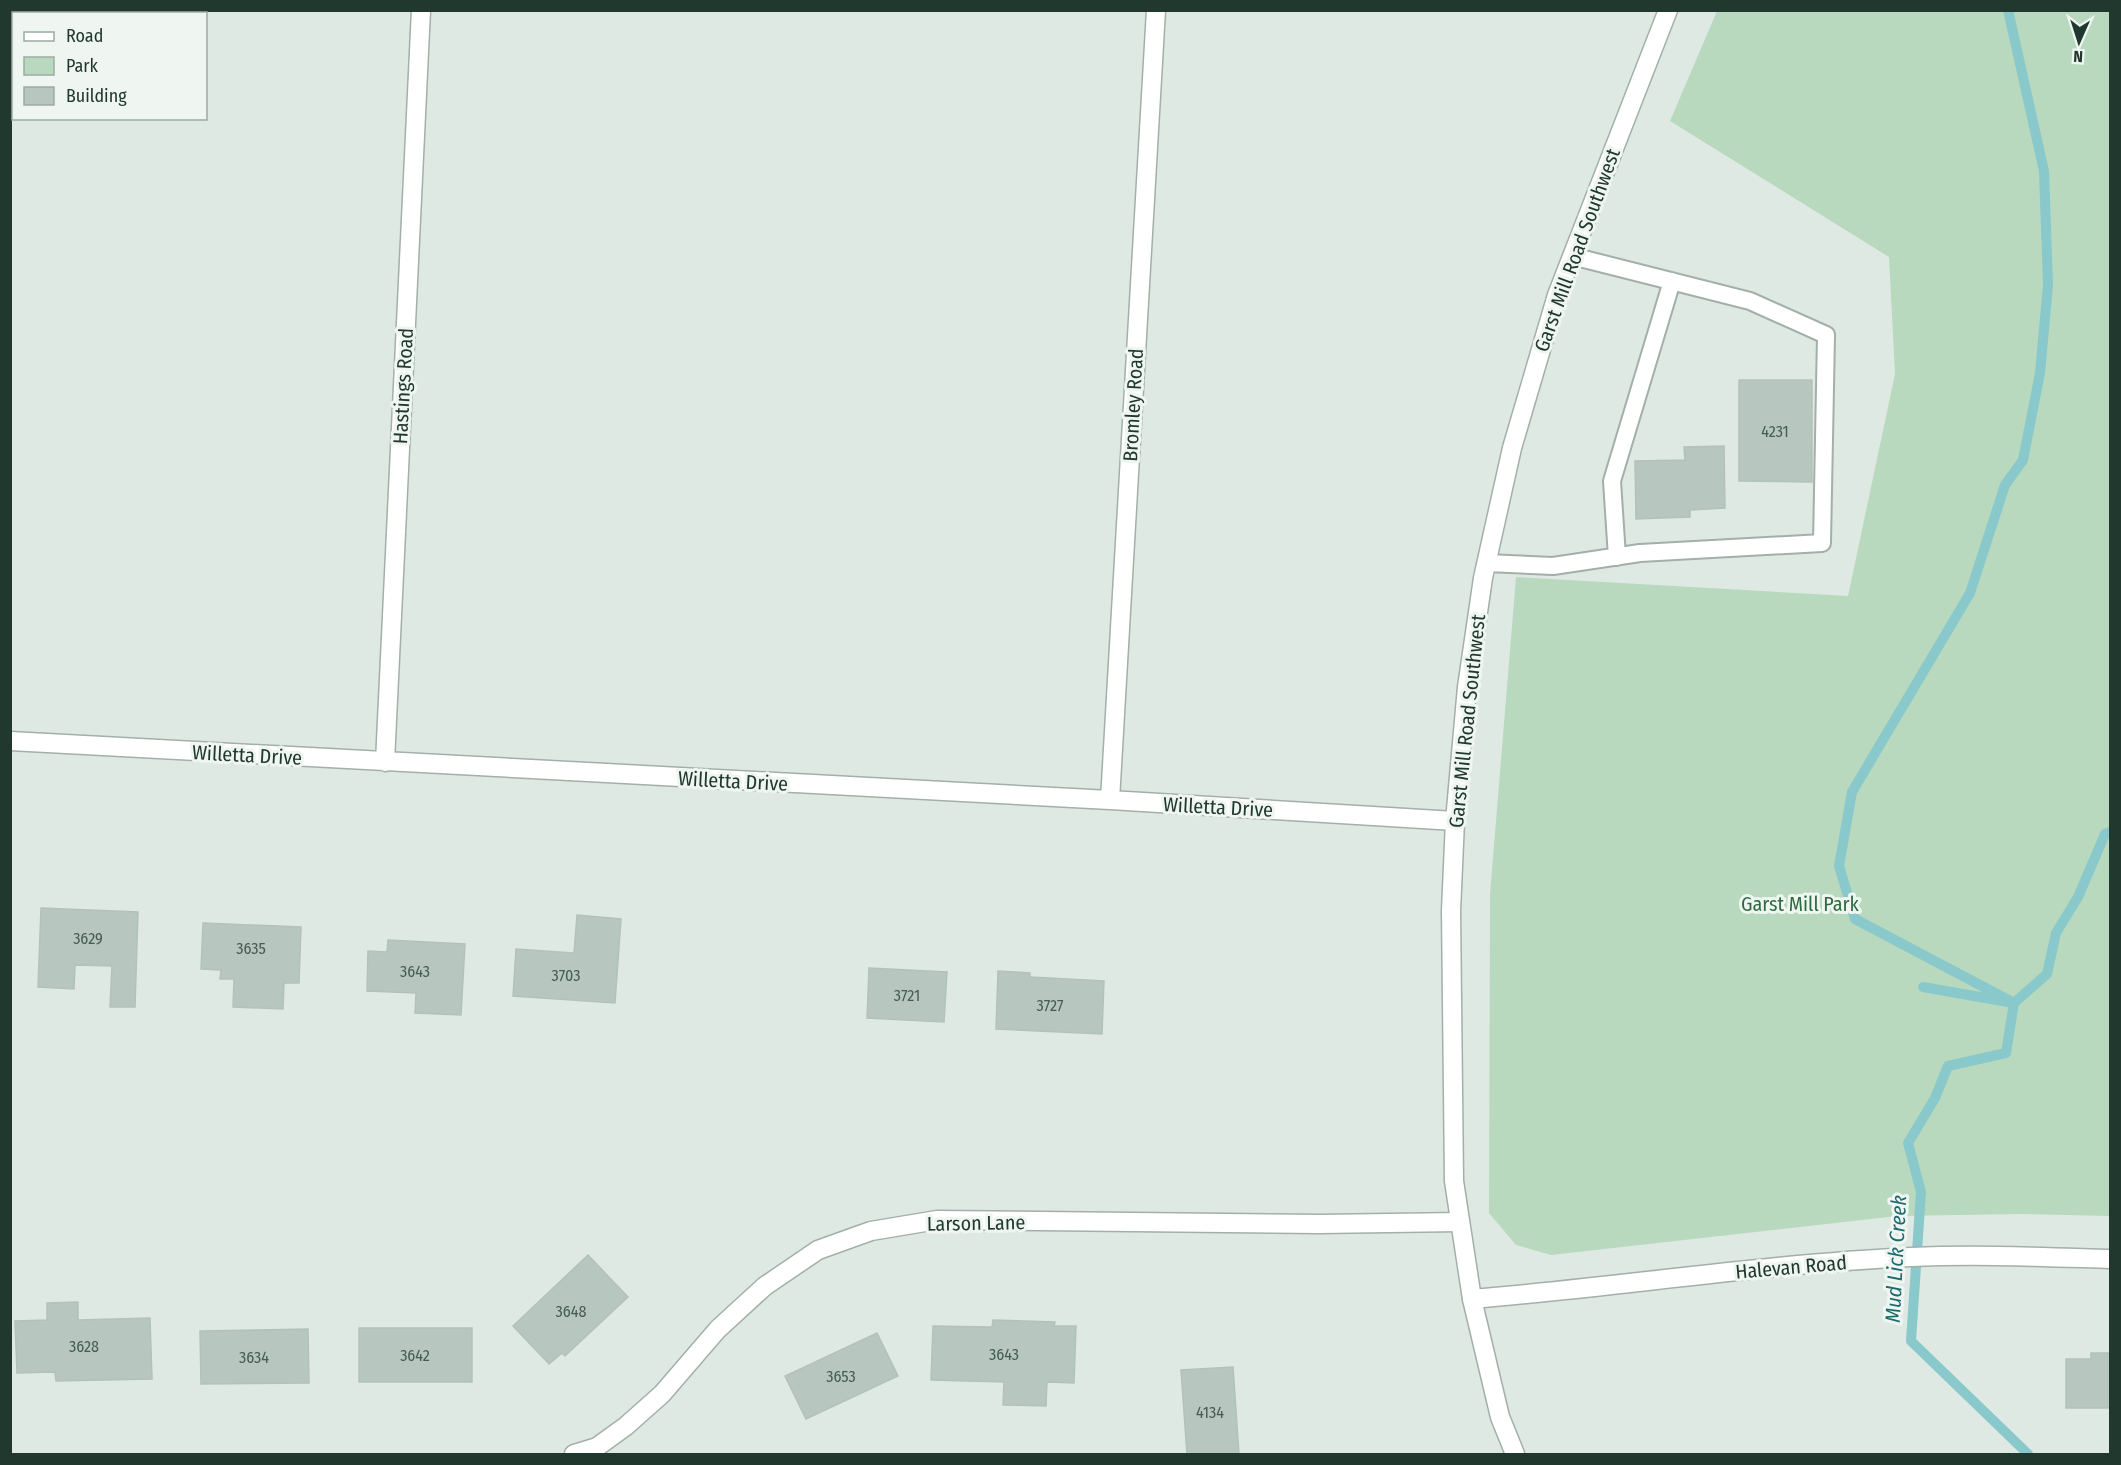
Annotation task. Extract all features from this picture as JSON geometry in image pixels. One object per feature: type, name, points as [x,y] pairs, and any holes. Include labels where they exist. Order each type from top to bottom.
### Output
[{"type":"street","name":"Hastings Road","points":[[385,762],[421,10]]},
{"type":"street","name":"Bromley Road","points":[[1110,800],[1156,10]]},
{"type":"street","name":"Garst Mill Road Southwest","points":[[1515,1455],[1500,1417],[1472,1299],[1454,1181],[1451,911],[1455,822],[1467,687],[1486,563],[1512,448],[1557,296],[1668,10]]},
{"type":"street","name":"Willetta Drive","points":[[10,741],[1110,800],[1455,822]]},
{"type":"street","name":"Larson Lane","points":[[574,1455],[597,1447],[626,1426],[662,1394],[718,1329],[765,1286],[818,1250],[871,1231],[937,1220],[1319,1224],[1459,1222]]},
{"type":"street","name":"Halevan Road","points":[[1472,1299],[1797,1265],[1910,1257],[1984,1255],[2110,1259]]},
{"type":"lane","points":[[1486,563],[1553,566],[1640,553],[1822,543],[1826,335],[1750,302],[1572,256]]},
{"type":"lane","points":[[1617,557],[1612,481],[1672,281]]},
{"type":"green space","name":"Garst Mill Park","points":[[1717,11],[2110,11],[2110,1216],[2021,1214],[1897,1216],[1551,1255],[1516,1245],[1489,1213],[1490,894],[1516,577],[1848,596],[1895,374],[1889,257],[1670,121]]},
{"type":"building","points":[[1739,380],[1812,380],[1812,482],[1739,481]]},
{"type":"building","points":[[1724,446],[1725,508],[1690,510],[1690,517],[1636,519],[1635,461],[1685,460],[1684,447]]},
{"type":"building","points":[[41,908],[138,912],[135,1007],[110,1007],[112,966],[75,965],[74,989],[38,987]]},
{"type":"building","points":[[577,915],[621,919],[615,1003],[513,996],[516,949],[574,953]]},
{"type":"building","points":[[203,923],[301,927],[299,983],[284,983],[283,1009],[233,1007],[234,979],[220,979],[221,970],[201,969]]},
{"type":"building","points":[[388,940],[465,944],[461,1015],[415,1013],[416,993],[367,991],[368,951],[387,952]]},
{"type":"building","points":[[869,968],[947,972],[944,1022],[867,1018]]},
{"type":"building","points":[[998,971],[1030,973],[1030,977],[1104,981],[1102,1034],[996,1029]]},
{"type":"building","points":[[588,1255],[628,1297],[565,1356],[562,1353],[549,1364],[513,1326]]},
{"type":"building","points":[[78,1302],[78,1320],[150,1318],[152,1379],[56,1381],[55,1372],[17,1373],[15,1321],[47,1320],[47,1303]]},
{"type":"building","points":[[993,1320],[1055,1322],[1054,1326],[1076,1326],[1074,1383],[1047,1382],[1046,1406],[1003,1405],[1004,1382],[931,1380],[933,1326],[992,1327]]},
{"type":"building","points":[[359,1328],[472,1328],[472,1382],[359,1382]]},
{"type":"building","points":[[308,1329],[309,1383],[201,1384],[200,1331]]},
{"type":"building","points":[[877,1333],[898,1376],[806,1419],[785,1376]]},
{"type":"building","points":[[2091,1353],[2110,1353],[2110,1408],[2066,1408],[2066,1359],[2091,1359]]},
{"type":"building","points":[[1233,1367],[1239,1454],[1187,1454],[1181,1370]]},
{"type":"waterway","points":[[2008,10],[2044,171],[2048,285],[2040,373],[2023,460],[2005,485],[1970,593],[1852,792],[1839,866],[1855,919],[2014,1003],[2047,974],[2056,933],[2078,897],[2105,834],[2110,832]]},
{"type":"waterway","name":"Mud Lick Creek","points":[[1923,987],[2014,1003],[2006,1053],[1948,1066],[1935,1098],[1908,1143],[1921,1192],[1911,1341],[2028,1454]]}]
